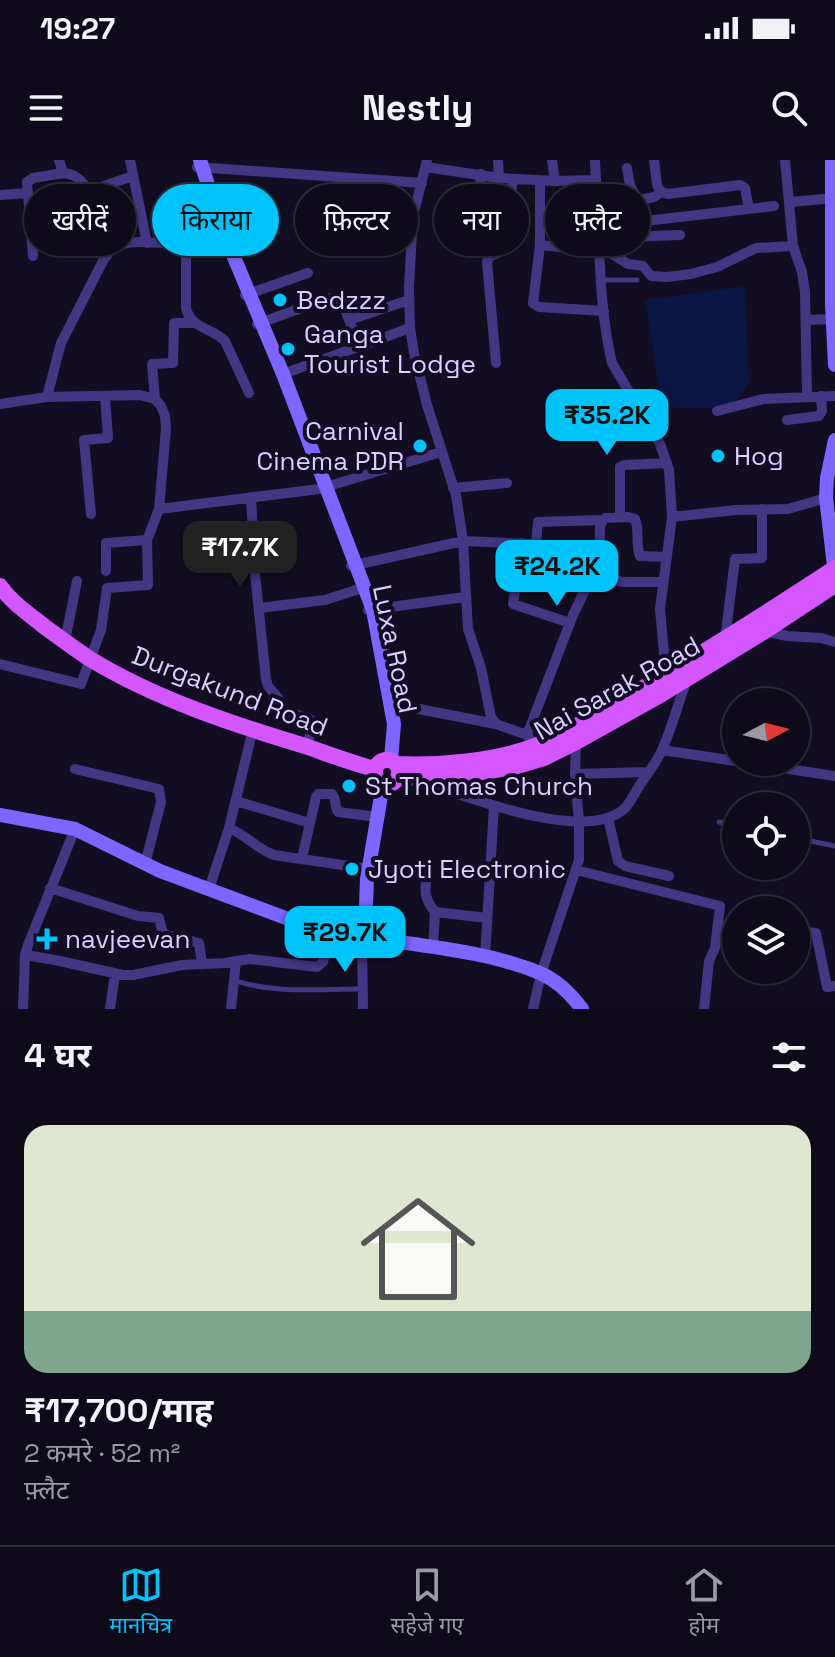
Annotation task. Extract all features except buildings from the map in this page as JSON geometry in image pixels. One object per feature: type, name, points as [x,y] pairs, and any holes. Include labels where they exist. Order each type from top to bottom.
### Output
[{"type":"main road","name":"Nai Sarak Road","points":[[394,768],[486,758],[536,746],[576,742],[662,694],[725,639],[834,568]]},
{"type":"main road","name":"Nai Sarak Road","points":[[536,746],[666,675],[686,670],[765,631],[835,585]]},
{"type":"main road","name":"Durgakund Road","points":[[0,586],[6,595],[65,641],[127,679],[188,706],[253,729],[307,747],[394,768]]},
{"type":"street","points":[[59,160],[63,173]]},
{"type":"street","points":[[130,160],[147,243]]},
{"type":"street","points":[[498,160],[499,178]]},
{"type":"street","points":[[552,160],[555,181]]},
{"type":"street","points":[[595,160],[596,184]]},
{"type":"street","points":[[654,160],[657,185],[661,192]]},
{"type":"street","points":[[785,160],[793,246],[804,282],[807,397]]},
{"type":"street","points":[[832,160],[835,365]]},
{"type":"street","points":[[308,273],[247,294],[198,164],[422,183]]},
{"type":"street","name":"Luxa Road","points":[[198,164],[202,184]]},
{"type":"street","points":[[496,724],[488,708],[481,668],[468,629],[460,517],[418,374],[410,328],[409,254],[414,212],[427,164],[499,178],[596,180]]},
{"type":"street","points":[[627,168],[630,184]]},
{"type":"street","points":[[27,184],[30,180],[63,173],[73,175],[83,184]]},
{"type":"street","points":[[480,184],[481,174]]},
{"type":"street","points":[[110,184],[133,176]]},
{"type":"street","points":[[512,184],[513,179]]},
{"type":"street","points":[[540,181],[540,245],[532,300],[535,306],[604,311]]},
{"type":"street","points":[[650,198],[661,192],[674,194],[740,185],[745,188],[749,209]]},
{"type":"street","points":[[0,195],[24,193]]},
{"type":"street","points":[[790,202],[834,198]]},
{"type":"street","points":[[650,221],[774,206]]},
{"type":"street","points":[[650,236],[680,235]]},
{"type":"street","points":[[136,243],[152,243]]},
{"type":"street","points":[[540,245],[545,246]]},
{"type":"street","points":[[615,256],[628,264],[643,266],[651,276],[667,277],[717,267],[756,248],[793,246]]},
{"type":"street","points":[[47,397],[53,368],[68,327],[106,256]]},
{"type":"street","points":[[186,256],[186,308],[193,323]]},
{"type":"street","name":"Luxa Road","points":[[231,256],[354,565],[359,589],[370,610]]},
{"type":"street","points":[[490,256],[487,262],[496,363]]},
{"type":"street","points":[[600,256],[612,363],[660,444],[671,485],[672,517],[660,609],[666,675]]},
{"type":"street","points":[[322,488],[283,374],[259,323],[331,298],[340,300],[359,346]]},
{"type":"street","points":[[349,320],[409,300]]},
{"type":"street","points":[[806,320],[834,321]]},
{"type":"street","points":[[0,664],[81,684],[101,630],[107,588],[148,585],[147,540],[159,509],[166,429],[165,416],[155,399],[152,364],[173,363],[174,323],[193,323],[211,330],[225,341],[249,393]]},
{"type":"street","points":[[283,374],[410,328]]},
{"type":"street","points":[[0,404],[47,397],[140,395],[155,399]]},
{"type":"street","points":[[91,514],[84,440],[108,438],[105,396]]},
{"type":"street","points":[[787,420],[819,416],[822,411],[821,396]]},
{"type":"street","points":[[717,411],[763,399],[835,396]]},
{"type":"street","points":[[835,440],[827,478],[835,575]]},
{"type":"street","points":[[159,509],[322,488],[441,452]]},
{"type":"street","points":[[620,517],[620,467],[667,463]]},
{"type":"street","points":[[453,488],[507,483]]},
{"type":"street","points":[[251,497],[268,686],[278,698],[282,710],[312,721],[307,747]]},
{"type":"street","points":[[672,517],[719,511],[797,508],[829,497]]},
{"type":"street","points":[[725,639],[735,559],[762,558],[762,509]]},
{"type":"street","points":[[536,544],[538,522],[632,518],[636,521],[640,556],[667,557]]},
{"type":"street","points":[[599,578],[600,527],[603,520]]},
{"type":"street","points":[[106,571],[106,543],[147,540]]},
{"type":"street","points":[[363,1009],[362,939],[369,869],[378,811],[394,768],[394,724],[370,610],[354,565],[463,541],[555,545],[559,548],[560,557]]},
{"type":"street","points":[[522,543],[513,604],[570,623]]},
{"type":"street","points":[[414,708],[496,724],[536,746],[570,623],[586,588],[599,578],[662,582]]},
{"type":"street","points":[[65,641],[77,581]]},
{"type":"street","points":[[259,608],[325,600],[359,589]]},
{"type":"street","points":[[370,610],[465,597]]},
{"type":"street","points":[[765,631],[833,641]]},
{"type":"street","points":[[394,768],[494,806],[531,815],[579,822],[614,816],[627,806],[662,750],[686,670]]},
{"type":"street","points":[[209,889],[229,828],[253,729]]},
{"type":"street","points":[[533,1009],[541,974],[579,860],[576,742]]},
{"type":"street","points":[[662,750],[835,776]]},
{"type":"street","points":[[75,769],[159,789],[161,802],[145,864]]},
{"type":"street","points":[[575,774],[648,772]]},
{"type":"street","points":[[302,858],[316,797],[322,792],[334,796],[338,812],[378,811]]},
{"type":"street","points":[[236,801],[310,823]]},
{"type":"street","points":[[485,957],[494,806]]},
{"type":"street","points":[[0,815],[75,829],[160,871],[318,930],[485,957],[541,974],[572,995],[582,1009]]},
{"type":"street","points":[[608,818],[618,861],[625,866],[669,876]]},
{"type":"street","points":[[229,828],[240,832],[267,853],[369,869]]},
{"type":"street","points":[[23,1009],[25,955],[75,829]]},
{"type":"street","points":[[428,867],[426,901],[435,912],[433,948]]},
{"type":"street","points":[[576,870],[720,906],[715,948],[709,961],[704,1009]]},
{"type":"street","points":[[50,888],[138,916],[159,918],[163,934],[199,943],[202,964]]},
{"type":"street","points":[[435,912],[487,918]]},
{"type":"street","points":[[718,926],[722,926]]},
{"type":"street","points":[[810,932],[816,933],[827,987],[835,986]]},
{"type":"street","points":[[25,955],[133,975],[182,965],[250,959],[317,967],[323,962],[331,933]]},
{"type":"street","points":[[231,1009],[236,961]]},
{"type":"street","points":[[110,1009],[115,974]]},
{"type":"lane","points":[[601,280],[637,280]]},
{"type":"lane","points":[[810,841],[835,846]]},
{"type":"lane","points":[[233,980],[251,987],[362,989]]},
{"type":"water","points":[[745,286],[749,383],[732,408],[662,408],[645,300]]},
{"type":"place","name":"Bedzzz","points":[[280,300]]},
{"type":"place","name":"Ganga Tourist Lodge","points":[[288,349]]},
{"type":"place","name":"Carnival Cinema PDR","points":[[420,446]]},
{"type":"place","name":"Hog","points":[[718,456]]},
{"type":"place","name":"St Thomas Church","points":[[349,786]]},
{"type":"place","name":"Jyoti Electronic","points":[[352,869]]},
{"type":"place","name":"navjeevan","points":[[47,939]]}]
